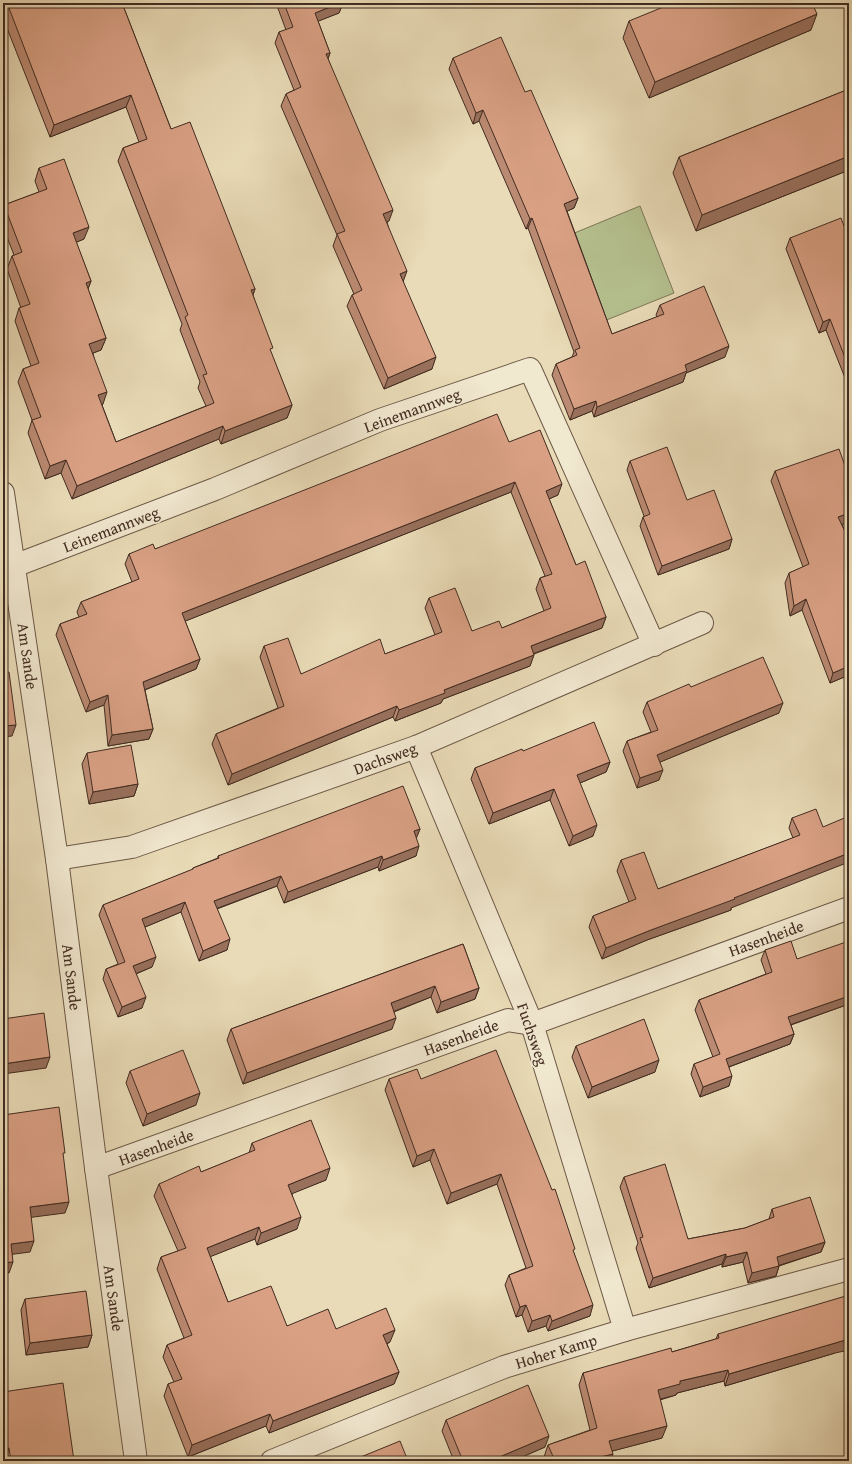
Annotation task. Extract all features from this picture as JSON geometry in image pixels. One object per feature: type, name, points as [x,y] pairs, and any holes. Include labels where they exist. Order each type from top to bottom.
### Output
[{"type":"street","name":"Leinemannweg","points":[[14,566],[215,489],[380,420],[530,369],[654,645]]},
{"type":"street","name":"Am Sande","points":[[3,493],[57,859],[96,1168],[136,1461]]},
{"type":"street","name":"Dachsweg","points":[[57,859],[132,847],[416,747],[702,623]]},
{"type":"street","name":"Fuchsweg","points":[[416,747],[532,1024],[624,1330]]},
{"type":"street","name":"Hasenheide","points":[[96,1168],[508,1020],[532,1024],[849,908]]},
{"type":"street","name":"Hoher Kamp","points":[[272,1461],[504,1368],[624,1330],[849,1269]]},
{"type":"green space","points":[[640,206],[674,293],[604,321],[572,234]]},
{"type":"building","points":[[7,3],[122,3],[171,129],[190,122],[255,289],[251,290],[273,348],[270,349],[292,405],[225,431],[223,426],[77,486],[66,460],[50,466],[32,420],[41,417],[23,369],[39,363],[19,308],[30,304],[12,256],[22,252],[4,205],[47,189],[39,168],[64,159],[89,227],[73,233],[91,281],[86,283],[106,338],[89,344],[107,392],[98,395],[116,442],[214,403],[203,375],[207,374],[185,317],[188,315],[123,148],[147,139],[131,95],[54,125]]},
{"type":"building","points":[[284,3],[340,3],[315,13],[330,53],[326,54],[393,210],[383,214],[407,271],[400,274],[436,357],[388,378],[352,295],[362,290],[337,234],[345,231],[286,94],[301,87],[279,32],[293,27]]},
{"type":"building","points":[[673,3],[812,3],[817,14],[655,82],[629,21]]},
{"type":"building","points":[[501,37],[525,92],[531,90],[578,198],[564,204],[612,334],[664,314],[660,305],[704,286],[729,346],[685,365],[687,371],[597,407],[596,401],[574,409],[556,364],[577,355],[575,350],[580,348],[532,218],[530,219],[483,110],[476,113],[453,58]]},
{"type":"building","points":[[849,89],[849,156],[702,215],[679,157]]},
{"type":"building","points":[[841,218],[849,239],[849,368],[830,319],[823,322],[790,238]]},
{"type":"building","points":[[497,414],[509,442],[540,430],[562,484],[546,491],[576,565],[585,561],[606,617],[531,646],[534,655],[444,690],[445,693],[399,710],[397,706],[232,774],[216,734],[284,706],[264,646],[288,638],[301,674],[380,639],[385,654],[442,632],[429,598],[455,588],[472,631],[499,621],[502,628],[551,608],[540,578],[552,574],[515,482],[182,613],[200,659],[143,682],[153,729],[112,735],[108,695],[90,702],[60,624],[87,614],[81,602],[139,579],[129,554],[153,544],[155,549]]},
{"type":"building","points":[[667,447],[687,500],[714,490],[732,539],[662,566],[643,517],[650,514],[630,461]]},
{"type":"building","points":[[839,449],[849,477],[849,513],[838,517],[849,540],[849,666],[833,673],[806,599],[794,606],[789,573],[809,564],[775,471]]},
{"type":"building","points":[[763,657],[783,703],[657,755],[663,770],[640,778],[627,741],[658,730],[647,702],[689,684],[691,687]]},
{"type":"building","points":[[9,672],[16,725],[3,726],[3,673]]},
{"type":"building","points":[[594,722],[610,762],[577,775],[597,825],[573,836],[554,789],[493,813],[475,768],[522,749],[523,751]]},
{"type":"building","points":[[131,745],[138,784],[93,792],[87,753]]},
{"type":"building","points":[[403,786],[420,829],[414,831],[419,846],[383,860],[382,856],[288,892],[281,876],[214,901],[230,939],[203,951],[185,902],[142,919],[156,957],[133,966],[146,997],[122,1007],[106,969],[125,962],[103,905],[219,858],[218,856]]},
{"type":"building","points":[[816,809],[823,827],[849,816],[849,853],[734,898],[735,899],[606,948],[593,916],[636,899],[621,860],[644,852],[658,889],[800,835],[792,818]]},
{"type":"building","points":[[791,941],[797,959],[849,941],[849,996],[788,1017],[794,1034],[726,1059],[732,1076],[703,1087],[694,1064],[720,1054],[699,1000],[772,972],[765,950]]},
{"type":"building","points":[[463,944],[479,988],[441,1002],[435,986],[391,1003],[396,1018],[247,1073],[231,1029]]},
{"type":"building","points":[[44,1013],[50,1057],[3,1064],[3,1019]]},
{"type":"building","points":[[644,1019],[659,1060],[592,1087],[576,1046]]},
{"type":"building","points":[[183,1050],[200,1093],[147,1114],[130,1071]]},
{"type":"building","points":[[496,1050],[552,1190],[555,1189],[575,1249],[573,1250],[593,1305],[552,1321],[550,1315],[532,1321],[526,1305],[520,1307],[509,1275],[533,1266],[501,1174],[451,1193],[434,1149],[417,1156],[389,1079],[417,1069],[421,1079]]},
{"type":"building","points":[[3,1090],[6,1113],[3,1113]]},
{"type":"building","points":[[59,1107],[69,1202],[30,1207],[34,1241],[11,1244],[13,1262],[3,1263],[3,1115]]},
{"type":"building","points":[[311,1120],[330,1168],[288,1185],[301,1217],[261,1233],[259,1227],[207,1248],[228,1302],[271,1286],[287,1326],[328,1309],[336,1329],[386,1308],[395,1330],[383,1335],[399,1372],[273,1421],[270,1414],[192,1445],[168,1384],[182,1379],[167,1345],[192,1335],[161,1257],[186,1248],[159,1184],[199,1166],[201,1172],[255,1150],[252,1143]]},
{"type":"building","points":[[665,1164],[688,1239],[745,1228],[774,1217],[772,1209],[810,1197],[825,1242],[777,1257],[779,1266],[752,1273],[747,1252],[726,1257],[726,1254],[653,1278],[640,1238],[643,1237],[624,1177]]},
{"type":"building","points":[[86,1291],[92,1335],[30,1343],[25,1299]]},
{"type":"building","points":[[849,1295],[849,1339],[729,1374],[728,1370],[680,1381],[680,1384],[658,1390],[667,1426],[609,1441],[613,1454],[588,1460],[589,1461],[555,1461],[548,1445],[597,1428],[583,1373],[671,1348],[672,1352],[719,1338],[718,1334]]},
{"type":"building","points":[[63,1383],[74,1461],[11,1461],[9,1448],[3,1449],[3,1392]]},
{"type":"building","points":[[528,1385],[549,1436],[490,1461],[463,1461],[446,1420]]},
{"type":"building","points":[[400,1441],[408,1461],[351,1461]]}]
